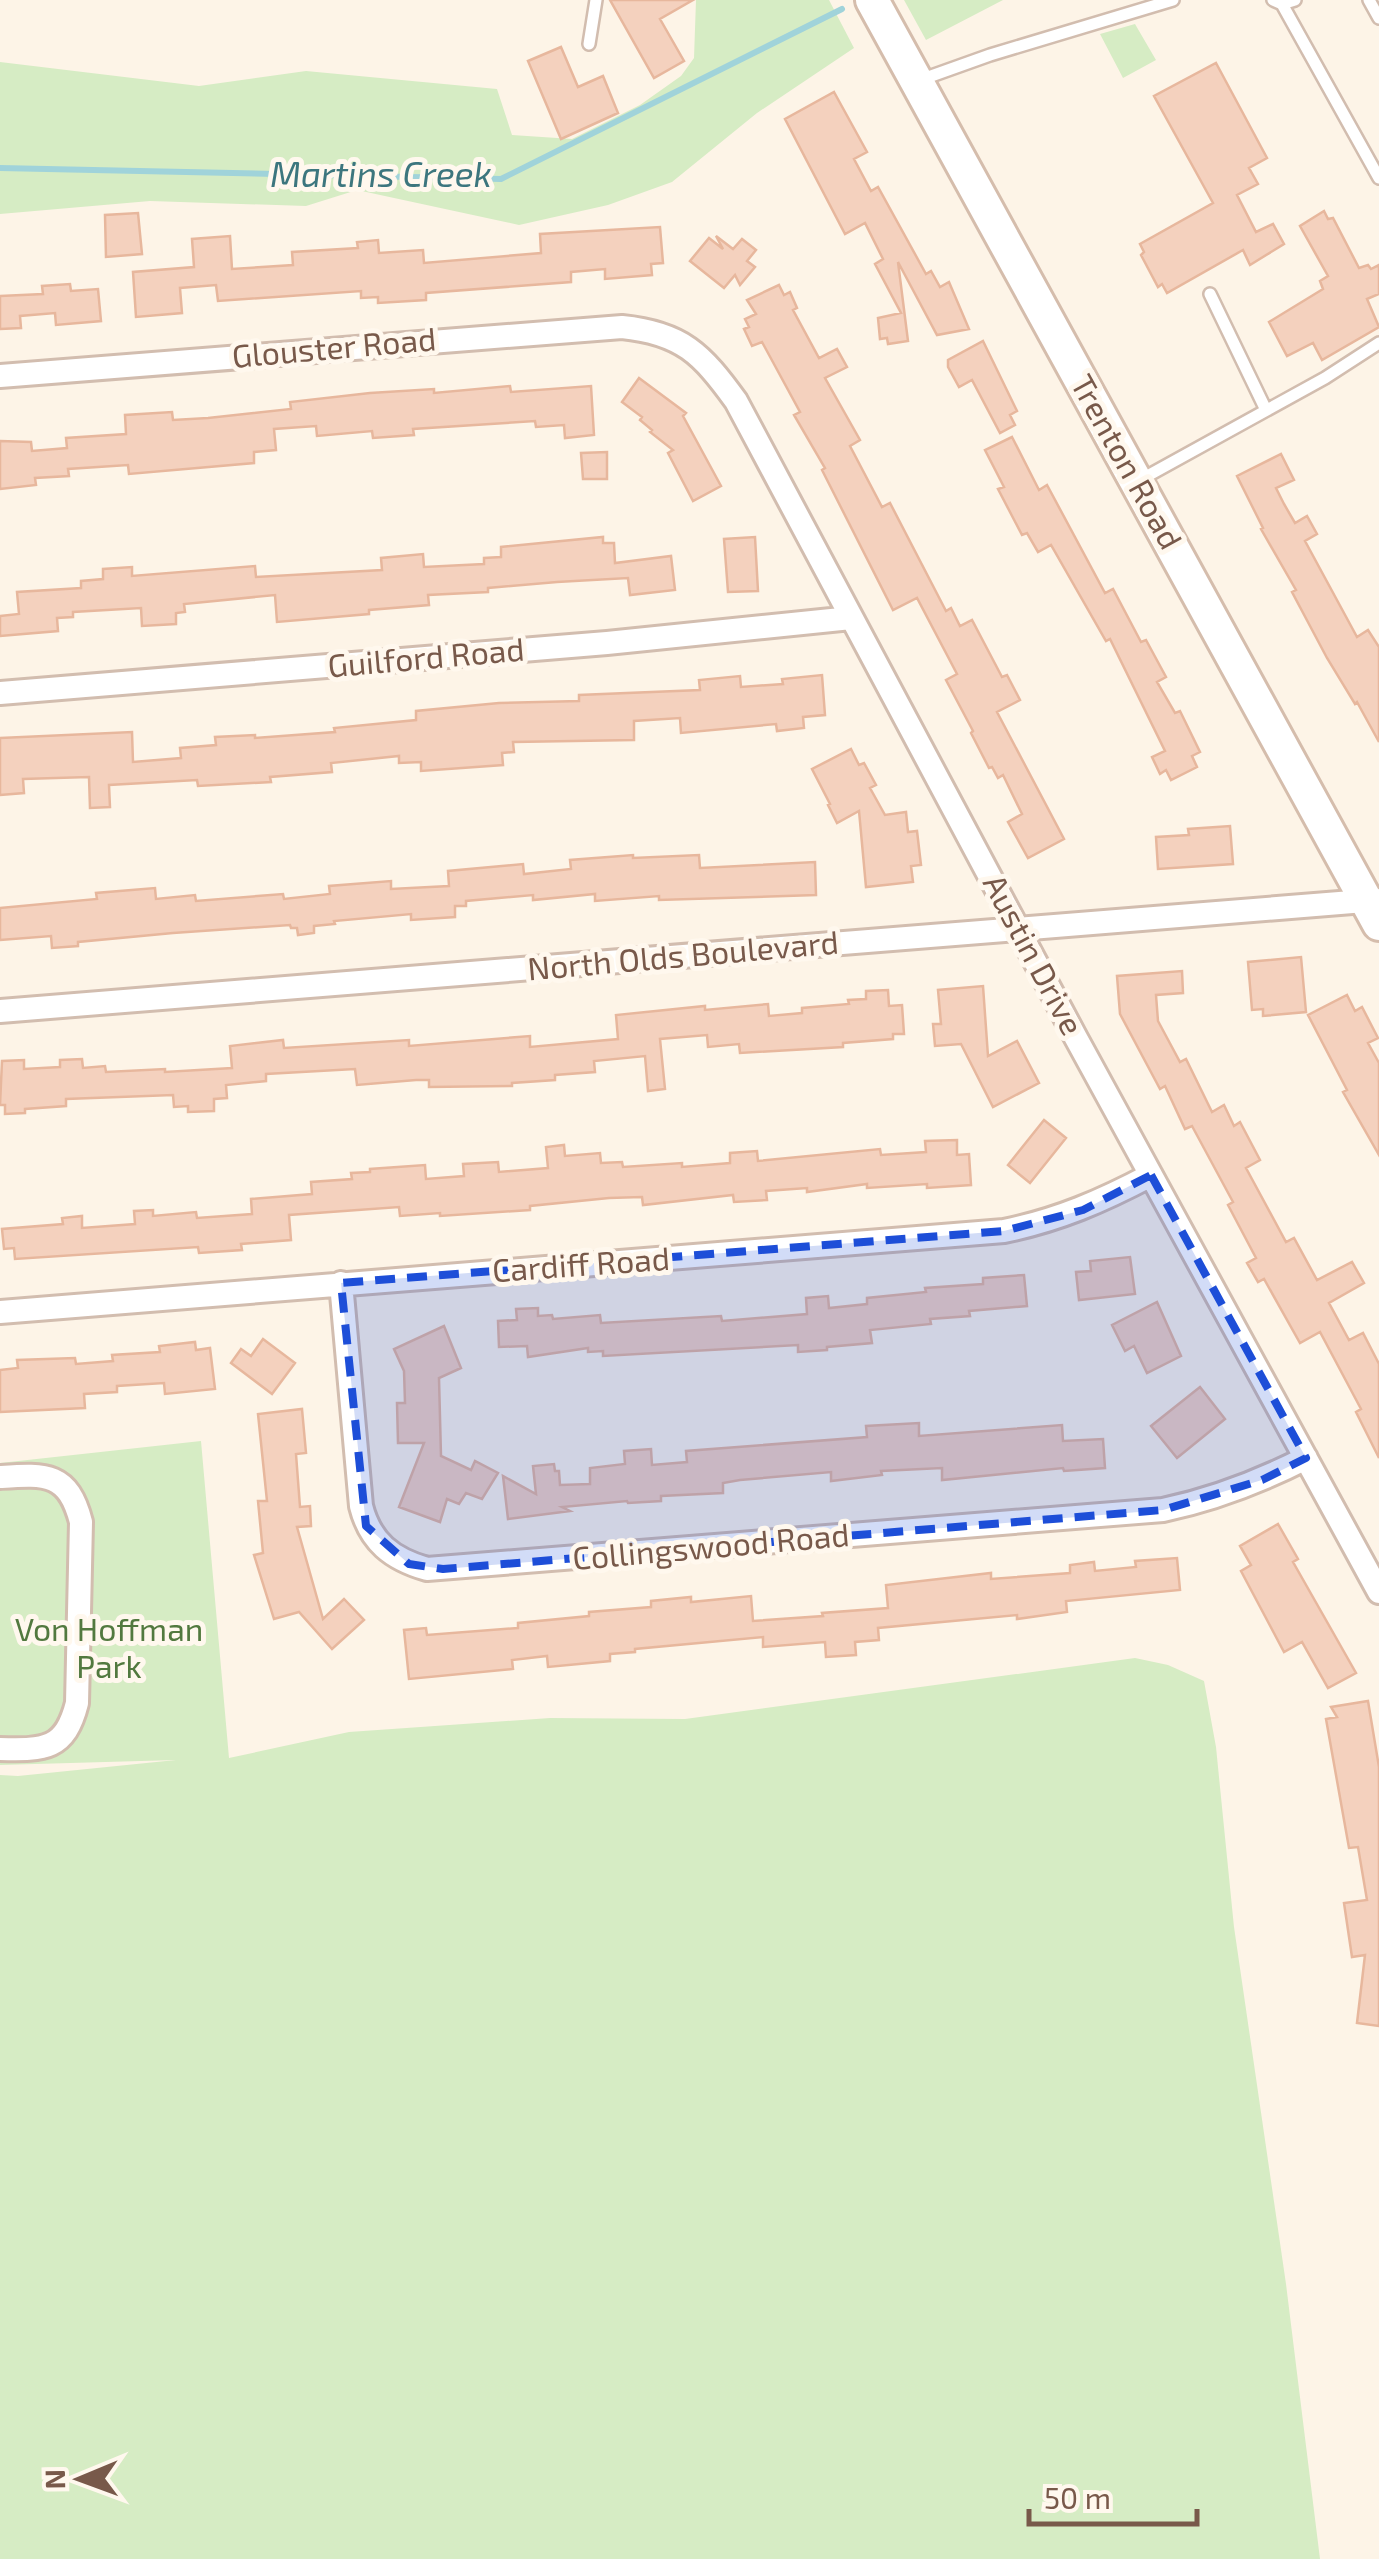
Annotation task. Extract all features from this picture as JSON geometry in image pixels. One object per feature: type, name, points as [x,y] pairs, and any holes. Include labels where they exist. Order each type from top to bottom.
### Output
[{"type":"main road","name":"Trenton Road","points":[[872,0],[1375,908]]},
{"type":"street","name":"Glouster Road","points":[[0,376],[560,330],[622,327],[668,336]]},
{"type":"street","name":"Austin Drive","points":[[668,336],[696,351],[736,401],[1150,1175],[1379,1592]]},
{"type":"street","name":"Guilford Road","points":[[0,693],[606,644],[851,618]]},
{"type":"street","name":"North Olds Boulevard","points":[[0,1011],[1019,928],[1375,908]]},
{"type":"street","name":"Cardiff Road","points":[[0,1312],[1004,1231],[1083,1210],[1150,1175]]},
{"type":"street","name":"Collingswood Road","points":[[341,1283],[366,1526],[387,1551],[408,1564],[428,1569],[1163,1510],[1212,1500],[1306,1458]]},
{"type":"street","points":[[0,1477],[45,1476],[62,1482],[76,1500],[81,1522],[78,1703],[71,1726],[62,1740],[45,1747],[0,1750]]},
{"type":"lane","points":[[589,44],[596,0]]},
{"type":"lane","points":[[916,82],[990,55],[1174,0]]},
{"type":"lane","points":[[1369,0],[1379,18]]},
{"type":"lane","points":[[1284,1],[1379,178]]},
{"type":"lane","points":[[1210,294],[1266,410]]},
{"type":"lane","points":[[1136,482],[1325,378],[1379,342]]},
{"type":"highlighted area","points":[[1151,1175],[1306,1458],[1262,1480],[1163,1510],[443,1569],[409,1564],[366,1526],[341,1283],[1004,1231],[1083,1210]]},
{"type":"green space","points":[[696,0],[829,0],[854,48],[757,113],[672,182],[608,205],[519,225],[357,190],[306,206],[150,201],[0,214],[0,62],[199,86],[306,71],[497,89],[512,135],[572,139],[640,105],[681,76],[694,58]]},
{"type":"green space","points":[[904,0],[1003,0],[926,40]]},
{"type":"green space","points":[[1135,24],[1156,60],[1123,78],[1100,34]]},
{"type":"green space","name":"Von Hoffman Park","points":[[201,1441],[229,1758],[349,1732],[550,1718],[685,1719],[1135,1658],[1168,1665],[1204,1681],[1216,1747],[1234,1927],[1286,2284],[1320,2559],[0,2559],[0,1775],[176,1760],[0,1765],[0,1463]]},
{"type":"building","points":[[610,0],[693,0],[660,19],[684,61],[654,78]]},
{"type":"building","points":[[561,47],[578,87],[603,76],[618,113],[561,139],[528,61]]},
{"type":"building","points":[[1216,63],[1267,158],[1249,168],[1258,184],[1237,195],[1256,232],[1273,224],[1284,244],[1250,265],[1243,250],[1167,293],[1162,284],[1158,287],[1141,255],[1144,252],[1140,244],[1213,203],[1154,96]]},
{"type":"building","points":[[834,92],[867,152],[854,159],[871,191],[878,187],[926,274],[931,271],[940,287],[949,282],[969,329],[937,335],[898,262],[908,341],[888,344],[887,338],[880,339],[878,318],[901,313],[875,264],[883,259],[865,223],[845,234],[785,119]]},
{"type":"building","points":[[1324,211],[1328,219],[1333,218],[1359,268],[1379,265],[1379,294],[1367,299],[1379,327],[1322,360],[1313,343],[1287,356],[1269,322],[1323,289],[1320,281],[1328,276],[1300,226]]},
{"type":"building","points":[[138,213],[142,254],[106,257],[105,215]]},
{"type":"building","points":[[660,227],[663,263],[651,264],[652,275],[605,279],[605,269],[571,272],[571,282],[426,293],[426,300],[378,303],[378,297],[361,298],[361,291],[218,301],[216,285],[180,288],[182,313],[136,317],[133,272],[194,267],[192,239],[230,236],[232,269],[293,265],[292,252],[358,248],[357,242],[378,240],[379,253],[423,250],[424,263],[541,253],[540,234]]},
{"type":"building","points":[[716,236],[733,249],[742,239],[756,250],[747,261],[755,267],[740,285],[735,275],[724,288],[690,261],[709,238],[723,249]]},
{"type":"building","points":[[70,284],[71,291],[98,289],[101,321],[56,325],[55,313],[20,316],[21,328],[0,329],[0,296],[43,294],[42,286]]},
{"type":"building","points":[[779,285],[784,295],[790,292],[797,308],[793,310],[819,358],[837,349],[847,367],[825,378],[860,440],[850,446],[882,507],[890,503],[946,611],[951,608],[960,626],[972,620],[1002,677],[1007,675],[1020,700],[997,712],[1064,839],[1028,858],[1008,822],[1022,814],[1003,775],[998,778],[989,768],[971,733],[946,680],[957,674],[917,598],[893,610],[822,470],[825,468],[794,415],[800,412],[762,342],[752,346],[744,329],[749,327],[745,319],[756,314],[747,300]]},
{"type":"building","points":[[983,341],[1017,411],[1010,415],[1015,425],[1000,433],[972,380],[959,387],[948,367],[948,360]]},
{"type":"building","points":[[639,378],[686,413],[683,416],[721,486],[693,501],[668,453],[673,450],[622,402]]},
{"type":"building","points":[[510,386],[511,392],[591,386],[594,435],[565,438],[564,425],[536,427],[535,421],[413,429],[414,435],[373,438],[372,431],[317,436],[316,426],[274,429],[276,450],[254,452],[254,463],[129,474],[128,465],[68,469],[69,476],[35,478],[36,485],[0,489],[0,441],[31,442],[32,451],[67,448],[66,438],[126,434],[125,415],[172,412],[173,420],[208,418],[291,409],[290,402],[370,393],[434,389],[434,393]]},
{"type":"building","points":[[1012,437],[1039,490],[1047,485],[1105,593],[1113,589],[1141,642],[1146,640],[1166,677],[1157,682],[1175,713],[1180,711],[1200,752],[1192,756],[1197,767],[1171,780],[1166,770],[1160,774],[1152,757],[1165,751],[1110,639],[1106,641],[1051,545],[1038,552],[1027,533],[1022,535],[998,489],[1004,487],[985,450]]},
{"type":"building","points":[[607,452],[607,479],[583,479],[581,453]]},
{"type":"building","points":[[1281,454],[1294,480],[1276,488],[1284,504],[1295,523],[1307,516],[1317,534],[1305,541],[1357,637],[1368,630],[1379,647],[1379,742],[1327,658],[1237,476]]},
{"type":"building","points":[[603,537],[603,543],[614,543],[615,563],[671,556],[675,590],[630,595],[628,578],[557,582],[488,588],[488,592],[428,595],[429,605],[277,622],[275,595],[184,604],[185,612],[176,613],[176,624],[142,626],[141,608],[73,612],[73,617],[57,618],[58,631],[0,636],[0,616],[19,614],[17,592],[81,588],[81,581],[103,579],[103,569],[132,567],[132,576],[255,566],[256,577],[382,570],[381,558],[423,554],[424,567],[484,564],[484,558],[501,557],[501,547]]},
{"type":"building","points":[[755,537],[758,591],[728,592],[724,539]]},
{"type":"building","points":[[822,675],[825,715],[803,717],[804,728],[777,731],[776,724],[681,733],[680,718],[634,721],[634,740],[513,742],[514,752],[502,753],[503,765],[421,771],[421,762],[399,763],[399,756],[331,763],[332,772],[270,777],[271,782],[198,786],[197,780],[109,785],[110,807],[90,808],[89,777],[23,779],[24,793],[0,795],[0,738],[132,732],[133,762],[181,758],[180,748],[216,745],[215,737],[335,732],[334,728],[416,720],[416,711],[579,701],[579,695],[700,690],[699,680],[740,676],[741,687],[783,684],[782,679]]},
{"type":"building","points":[[851,749],[876,785],[870,788],[885,815],[906,812],[908,832],[917,831],[921,865],[911,866],[913,882],[866,887],[859,811],[837,823],[812,769]]},
{"type":"building","points":[[1230,826],[1233,864],[1158,869],[1156,837],[1189,835],[1188,829]]},
{"type":"building","points":[[699,855],[700,868],[815,862],[816,895],[659,900],[659,896],[595,901],[595,894],[533,900],[533,895],[466,901],[466,906],[455,906],[455,917],[411,920],[411,914],[334,921],[335,924],[314,926],[314,933],[298,935],[297,928],[290,925],[78,942],[78,946],[52,948],[51,936],[0,940],[0,908],[97,899],[96,893],[155,888],[156,899],[195,895],[196,901],[283,894],[284,899],[330,894],[329,886],[391,881],[391,889],[449,886],[448,871],[523,864],[524,874],[571,869],[570,860]]},
{"type":"building","points":[[1301,957],[1306,1012],[1263,1016],[1263,1009],[1252,1010],[1248,962]]},
{"type":"building","points":[[1182,971],[1183,993],[1156,995],[1158,1021],[1180,1062],[1186,1059],[1212,1112],[1224,1105],[1234,1126],[1240,1122],[1260,1160],[1246,1168],[1286,1242],[1294,1238],[1317,1280],[1352,1262],[1364,1283],[1329,1303],[1349,1340],[1363,1333],[1379,1364],[1379,1458],[1356,1412],[1361,1409],[1320,1332],[1300,1343],[1264,1279],[1258,1282],[1247,1263],[1256,1258],[1228,1205],[1233,1202],[1192,1126],[1185,1129],[1165,1086],[1160,1089],[1120,1014],[1117,976]]},
{"type":"building","points":[[983,986],[988,1056],[1017,1041],[1039,1083],[993,1107],[961,1044],[935,1046],[933,1024],[941,1024],[938,990]]},
{"type":"building","points":[[888,990],[889,1006],[902,1005],[904,1034],[893,1034],[893,1039],[843,1043],[843,1047],[740,1053],[739,1044],[708,1047],[707,1035],[660,1039],[665,1089],[648,1091],[645,1056],[594,1061],[595,1072],[555,1075],[555,1080],[512,1086],[429,1087],[429,1080],[357,1085],[355,1069],[266,1074],[266,1081],[226,1085],[227,1098],[214,1099],[214,1111],[188,1112],[188,1106],[174,1107],[173,1095],[66,1099],[66,1106],[25,1109],[25,1113],[5,1114],[5,1105],[0,1105],[2,1061],[24,1060],[24,1069],[60,1067],[60,1060],[82,1059],[83,1068],[105,1066],[106,1072],[165,1072],[232,1068],[230,1046],[283,1040],[284,1048],[409,1040],[409,1046],[530,1036],[530,1047],[618,1039],[616,1015],[768,1004],[769,1016],[802,1013],[802,1008],[849,1004],[848,1000],[866,999],[866,991]]},
{"type":"building","points":[[1347,995],[1355,1011],[1362,1007],[1378,1038],[1368,1043],[1379,1063],[1379,1155],[1343,1092],[1347,1090],[1308,1015]]},
{"type":"building","points":[[1044,1120],[1066,1138],[1030,1183],[1008,1165]]},
{"type":"building","points":[[957,1140],[957,1155],[969,1154],[971,1185],[867,1188],[867,1184],[807,1192],[807,1188],[766,1191],[767,1200],[734,1202],[733,1195],[643,1205],[642,1197],[609,1198],[530,1206],[530,1210],[440,1216],[400,1216],[399,1207],[289,1215],[291,1240],[241,1244],[242,1250],[199,1253],[198,1247],[15,1259],[14,1248],[4,1249],[2,1229],[63,1224],[62,1218],[82,1216],[82,1228],[135,1224],[134,1211],[153,1210],[153,1216],[196,1212],[197,1218],[252,1214],[251,1199],[312,1194],[311,1182],[352,1179],[351,1173],[370,1169],[425,1165],[426,1179],[464,1176],[463,1164],[498,1162],[499,1172],[548,1168],[546,1147],[564,1145],[565,1156],[600,1153],[601,1163],[622,1162],[623,1167],[682,1163],[682,1167],[730,1163],[730,1153],[757,1151],[758,1161],[880,1149],[881,1155],[926,1152],[925,1141]]},
{"type":"building","points":[[1130,1257],[1135,1294],[1079,1300],[1076,1272],[1091,1271],[1090,1261]]},
{"type":"building","points":[[1024,1275],[1027,1306],[969,1311],[970,1316],[930,1319],[931,1324],[870,1330],[872,1343],[827,1350],[798,1352],[798,1345],[603,1356],[603,1351],[588,1352],[588,1348],[528,1357],[527,1346],[499,1347],[498,1321],[517,1320],[516,1309],[538,1308],[538,1316],[552,1315],[553,1319],[600,1315],[601,1323],[721,1316],[722,1321],[807,1314],[806,1298],[828,1296],[829,1308],[867,1304],[867,1298]]},
{"type":"building","points":[[1157,1302],[1181,1356],[1147,1373],[1134,1346],[1125,1351],[1112,1325]]},
{"type":"building","points":[[444,1326],[461,1368],[439,1378],[441,1456],[471,1470],[475,1461],[498,1473],[482,1499],[466,1493],[459,1504],[447,1499],[440,1522],[399,1507],[424,1443],[398,1443],[397,1403],[405,1403],[404,1371],[394,1349]]},
{"type":"building","points":[[263,1339],[295,1363],[272,1394],[231,1363],[241,1349],[251,1356]]},
{"type":"building","points":[[195,1342],[196,1350],[210,1348],[215,1389],[165,1394],[164,1383],[117,1386],[117,1392],[84,1394],[85,1408],[0,1412],[0,1370],[18,1368],[17,1360],[75,1358],[76,1364],[113,1361],[112,1355],[160,1352],[159,1346]]},
{"type":"building","points":[[1200,1387],[1225,1419],[1177,1458],[1151,1426]]},
{"type":"building","points":[[302,1409],[306,1453],[296,1454],[300,1507],[310,1506],[311,1526],[297,1527],[323,1619],[344,1599],[364,1620],[332,1649],[299,1612],[274,1619],[254,1555],[263,1553],[258,1501],[267,1501],[258,1414]]},
{"type":"building","points":[[919,1423],[919,1436],[1062,1425],[1063,1441],[1103,1439],[1105,1468],[1063,1468],[942,1480],[942,1468],[881,1471],[882,1475],[831,1481],[831,1472],[723,1483],[723,1493],[562,1507],[570,1511],[508,1519],[503,1476],[536,1494],[533,1466],[554,1464],[560,1485],[590,1484],[590,1468],[625,1464],[624,1451],[651,1449],[652,1465],[687,1462],[686,1451],[867,1437],[866,1426]]},
{"type":"building","points":[[1278,1524],[1298,1559],[1293,1562],[1356,1673],[1328,1688],[1302,1642],[1284,1652],[1241,1571],[1251,1565],[1240,1546]]},
{"type":"building","points":[[1177,1558],[1180,1590],[1066,1601],[1067,1612],[1017,1619],[1017,1615],[878,1628],[879,1640],[855,1642],[856,1655],[826,1657],[825,1642],[763,1647],[763,1637],[635,1649],[610,1654],[610,1661],[548,1667],[547,1656],[512,1660],[513,1669],[409,1679],[404,1630],[426,1628],[427,1635],[518,1628],[518,1623],[651,1607],[651,1601],[691,1597],[691,1602],[751,1596],[753,1621],[823,1616],[822,1613],[888,1608],[886,1585],[991,1573],[991,1579],[1070,1573],[1070,1565],[1094,1562],[1095,1571],[1136,1567],[1135,1561]]},
{"type":"building","points":[[1368,1701],[1379,1767],[1379,2026],[1357,2023],[1365,1955],[1352,1957],[1344,1903],[1367,1900],[1358,1847],[1349,1848],[1326,1719],[1337,1717],[1331,1707]]},
{"type":"waterway","name":"Martins Creek","points":[[0,168],[501,179],[842,9]]}]
